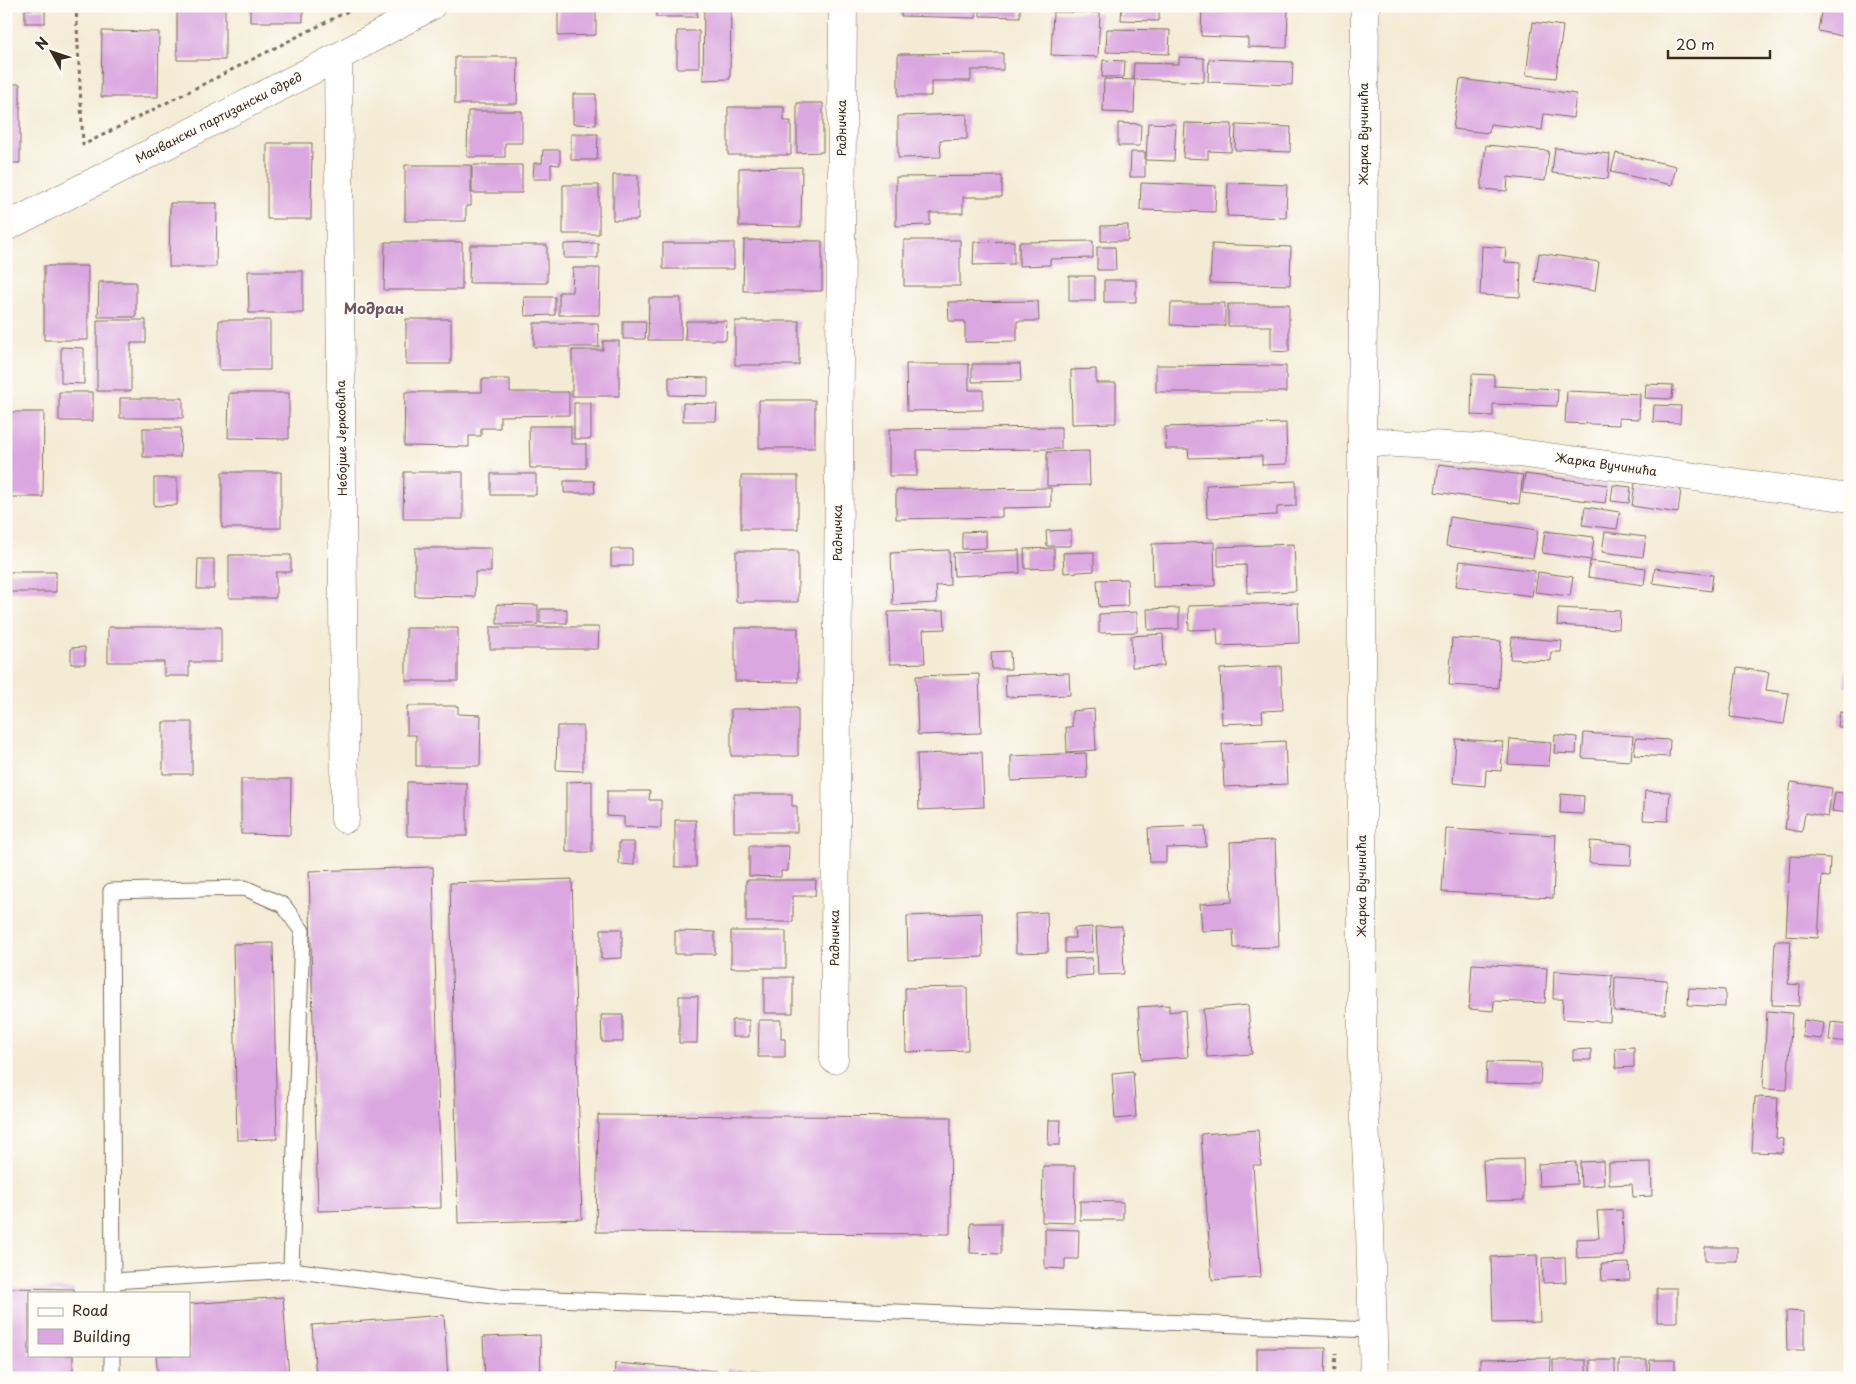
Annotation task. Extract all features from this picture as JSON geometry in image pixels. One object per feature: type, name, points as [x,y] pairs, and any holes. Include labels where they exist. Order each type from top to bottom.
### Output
[{"type":"street","name":"Мачвански партизански одред","points":[[6,226],[338,57],[431,6]]},
{"type":"street","name":"Радничка","points":[[834,1059],[843,6]]},
{"type":"street","name":"Жарка Вучинића","points":[[1365,6],[1362,441],[1362,1056],[1374,1378]]},
{"type":"street","name":"Небојше Јерковића","points":[[338,57],[346,819]]},
{"type":"street","name":"Жарка Вучинића","points":[[1362,441],[1482,448],[1850,498]]},
{"type":"lane","points":[[290,1270],[302,931],[283,905],[245,888],[111,891],[113,1287],[290,1270],[500,1297],[1373,1330]]},
{"type":"lane","points":[[112,1356],[112,1378]]},
{"type":"path","points":[[76,6],[83,145],[358,6]]},
{"type":"building","points":[[177,6],[225,6],[225,60],[177,60]]},
{"type":"building","points":[[250,6],[303,6],[303,22],[250,22]]},
{"type":"building","points":[[558,6],[596,6],[596,35],[558,36]]},
{"type":"building","points":[[656,6],[697,6],[697,17],[656,17]]},
{"type":"building","points":[[704,6],[731,6],[730,79],[703,80]]},
{"type":"building","points":[[901,6],[976,6],[976,18],[901,16]]},
{"type":"building","points":[[980,6],[1020,6],[1020,17],[980,16]]},
{"type":"building","points":[[1122,6],[1159,6],[1159,21],[1121,20]]},
{"type":"building","points":[[1202,6],[1288,6],[1287,48],[1248,47],[1248,38],[1201,36]]},
{"type":"building","points":[[1822,6],[1850,6],[1850,25],[1847,37],[1818,31]]},
{"type":"building","points":[[25,9],[45,10],[45,23],[25,23]]},
{"type":"building","points":[[1053,12],[1100,13],[1098,57],[1051,55]]},
{"type":"building","points":[[1533,22],[1563,26],[1556,78],[1526,75]]},
{"type":"building","points":[[1107,29],[1170,30],[1169,54],[1106,52]]},
{"type":"building","points":[[102,31],[159,32],[158,97],[101,97]]},
{"type":"building","points":[[677,31],[699,31],[699,68],[677,68]]},
{"type":"building","points":[[1003,53],[1003,70],[971,70],[971,81],[931,81],[931,96],[898,96],[898,54]]},
{"type":"building","points":[[455,57],[518,57],[517,104],[455,104]]},
{"type":"building","points":[[1179,57],[1204,58],[1204,82],[1133,79],[1134,63],[1179,64]]},
{"type":"building","points":[[1209,59],[1293,62],[1292,85],[1208,82]]},
{"type":"building","points":[[1103,60],[1125,61],[1124,77],[1102,77]]},
{"type":"building","points":[[1104,79],[1135,80],[1134,113],[1103,112]]},
{"type":"building","points":[[1460,79],[1576,94],[1573,118],[1544,114],[1542,130],[1490,124],[1489,133],[1453,129]]},
{"type":"building","points":[[6,84],[20,84],[20,163],[6,163]]},
{"type":"building","points":[[573,94],[596,94],[596,125],[573,124]]},
{"type":"building","points":[[797,103],[823,103],[823,152],[797,153]]},
{"type":"building","points":[[728,107],[784,107],[784,121],[791,121],[791,155],[728,155]]},
{"type":"building","points":[[468,111],[522,111],[522,143],[505,143],[505,157],[467,157]]},
{"type":"building","points":[[967,114],[967,139],[940,140],[941,157],[898,158],[898,116]]},
{"type":"building","points":[[1118,123],[1141,124],[1140,146],[1118,146]]},
{"type":"building","points":[[1148,123],[1176,124],[1174,161],[1146,160]]},
{"type":"building","points":[[1185,123],[1232,124],[1231,152],[1208,151],[1208,159],[1183,158]]},
{"type":"building","points":[[1236,125],[1291,127],[1290,152],[1235,150]]},
{"type":"building","points":[[571,134],[598,134],[597,160],[571,160]]},
{"type":"building","points":[[267,143],[312,143],[311,219],[267,219]]},
{"type":"building","points":[[1486,145],[1549,151],[1545,181],[1508,177],[1507,191],[1481,189]]},
{"type":"building","points":[[1555,148],[1610,154],[1608,179],[1552,173]]},
{"type":"building","points":[[543,150],[560,150],[560,165],[551,164],[551,179],[533,179],[534,163],[542,163]]},
{"type":"building","points":[[1131,152],[1145,152],[1145,177],[1130,177]]},
{"type":"building","points":[[1616,153],[1676,166],[1672,185],[1611,172]]},
{"type":"building","points":[[405,165],[471,165],[471,206],[466,206],[466,221],[405,221]]},
{"type":"building","points":[[472,165],[522,165],[522,193],[472,193]]},
{"type":"building","points":[[802,167],[801,227],[739,226],[739,168]]},
{"type":"building","points":[[613,175],[638,175],[638,220],[613,220]]},
{"type":"building","points":[[1002,176],[1002,197],[963,197],[963,213],[930,213],[930,225],[896,226],[896,177]]},
{"type":"building","points":[[1141,183],[1216,186],[1215,212],[1140,210]]},
{"type":"building","points":[[1228,183],[1287,185],[1286,218],[1227,216]]},
{"type":"building","points":[[563,185],[599,185],[599,234],[563,234]]},
{"type":"building","points":[[170,203],[217,203],[216,267],[169,267]]},
{"type":"building","points":[[1128,225],[1128,241],[1101,241],[1101,226]]},
{"type":"building","points":[[744,240],[822,241],[822,291],[743,291]]},
{"type":"building","points":[[904,240],[960,240],[960,286],[904,286]]},
{"type":"building","points":[[1014,241],[1014,264],[973,265],[974,242]]},
{"type":"building","points":[[1093,241],[1093,258],[1050,259],[1050,265],[1019,266],[1019,242]]},
{"type":"building","points":[[385,242],[462,242],[462,290],[384,290]]},
{"type":"building","points":[[598,243],[598,258],[564,258],[564,244]]},
{"type":"building","points":[[663,243],[734,243],[734,269],[663,269]]},
{"type":"building","points":[[1212,244],[1291,247],[1290,285],[1210,283]]},
{"type":"building","points":[[470,245],[547,245],[547,283],[469,283]]},
{"type":"building","points":[[1482,246],[1506,248],[1505,262],[1521,263],[1520,297],[1480,295]]},
{"type":"building","points":[[1097,247],[1115,247],[1116,270],[1097,270]]},
{"type":"building","points":[[1539,253],[1599,262],[1595,291],[1535,282]]},
{"type":"building","points":[[44,266],[88,266],[88,340],[44,340]]},
{"type":"building","points":[[573,268],[600,268],[599,315],[559,315],[559,292],[572,292]]},
{"type":"building","points":[[248,271],[303,271],[303,313],[249,313]]},
{"type":"building","points":[[1069,276],[1095,276],[1095,301],[1069,301]]},
{"type":"building","points":[[1104,280],[1136,280],[1136,302],[1104,302]]},
{"type":"building","points":[[99,282],[136,282],[136,317],[98,317]]},
{"type":"building","points":[[524,297],[555,297],[555,315],[525,316]]},
{"type":"building","points":[[649,298],[681,298],[681,340],[648,340]]},
{"type":"building","points":[[1038,301],[1039,321],[1017,321],[1017,341],[965,342],[965,321],[949,321],[948,302]]},
{"type":"building","points":[[1171,303],[1225,303],[1225,326],[1170,325]]},
{"type":"building","points":[[1228,304],[1289,304],[1289,352],[1271,351],[1271,326],[1228,326]]},
{"type":"building","points":[[406,319],[451,319],[451,364],[406,364]]},
{"type":"building","points":[[97,320],[146,320],[146,343],[131,343],[131,391],[97,391]]},
{"type":"building","points":[[219,320],[270,320],[270,370],[219,370]]},
{"type":"building","points":[[623,321],[646,321],[645,339],[623,339]]},
{"type":"building","points":[[686,321],[727,321],[726,340],[685,340]]},
{"type":"building","points":[[735,321],[799,321],[799,365],[735,365]]},
{"type":"building","points":[[534,323],[598,323],[599,347],[534,347]]},
{"type":"building","points":[[603,341],[619,341],[619,396],[572,396],[572,350],[603,350]]},
{"type":"building","points":[[61,347],[84,348],[84,384],[61,383]]},
{"type":"building","points":[[906,364],[969,364],[969,390],[983,390],[983,410],[907,411]]},
{"type":"building","points":[[972,364],[1020,364],[1021,381],[972,382]]},
{"type":"building","points":[[1156,365],[1286,366],[1286,392],[1156,392]]},
{"type":"building","points":[[1096,369],[1096,383],[1116,383],[1116,423],[1072,424],[1071,370]]},
{"type":"building","points":[[1472,374],[1494,375],[1494,386],[1558,389],[1557,406],[1493,404],[1493,416],[1471,415]]},
{"type":"building","points":[[669,377],[708,378],[708,396],[669,395]]},
{"type":"building","points":[[482,379],[510,379],[510,392],[569,392],[569,415],[500,416],[500,428],[481,428],[481,436],[469,436],[469,447],[404,446],[405,392],[482,392]]},
{"type":"building","points":[[1646,384],[1673,385],[1672,399],[1645,398]]},
{"type":"building","points":[[1567,391],[1640,394],[1639,419],[1619,418],[1619,425],[1565,423]]},
{"type":"building","points":[[59,392],[93,392],[93,421],[59,421]]},
{"type":"building","points":[[229,393],[289,393],[289,439],[228,438]]},
{"type":"building","points":[[120,398],[183,398],[183,418],[120,418]]},
{"type":"building","points":[[759,400],[815,400],[815,448],[759,448]]},
{"type":"building","points":[[574,403],[591,403],[591,439],[574,439]]},
{"type":"building","points":[[683,403],[717,404],[716,421],[683,421]]},
{"type":"building","points":[[1654,405],[1681,406],[1680,423],[1653,422]]},
{"type":"building","points":[[6,412],[44,412],[43,497],[6,497]]},
{"type":"building","points":[[1286,423],[1287,464],[1262,465],[1262,456],[1189,458],[1188,449],[1166,449],[1165,427]]},
{"type":"building","points":[[529,426],[571,426],[571,444],[586,444],[586,468],[530,468]]},
{"type":"building","points":[[1061,427],[1061,449],[917,450],[917,476],[889,476],[889,429]]},
{"type":"building","points":[[143,428],[181,428],[180,457],[143,457]]},
{"type":"building","points":[[1089,451],[1090,485],[1047,486],[1047,452]]},
{"type":"building","points":[[1439,464],[1523,475],[1519,504],[1435,492]]},
{"type":"building","points":[[222,472],[281,472],[281,528],[222,528]]},
{"type":"building","points":[[404,472],[463,472],[463,519],[403,519]]},
{"type":"building","points":[[491,474],[536,474],[536,495],[491,495]]},
{"type":"building","points":[[1525,474],[1608,485],[1605,503],[1522,493]]},
{"type":"building","points":[[741,476],[798,476],[798,529],[741,529]]},
{"type":"building","points":[[154,478],[177,478],[177,505],[154,506]]},
{"type":"building","points":[[564,481],[594,481],[595,493],[564,493]]},
{"type":"building","points":[[1296,481],[1296,506],[1277,507],[1277,515],[1207,518],[1206,485]]},
{"type":"building","points":[[1635,483],[1681,489],[1678,513],[1632,506]]},
{"type":"building","points":[[1613,485],[1631,487],[1629,503],[1611,501]]},
{"type":"building","points":[[1051,488],[1051,507],[1002,508],[1002,517],[896,519],[896,490]]},
{"type":"building","points":[[1585,507],[1620,512],[1617,529],[1582,525]]},
{"type":"building","points":[[1450,517],[1538,530],[1533,558],[1446,546]]},
{"type":"building","points":[[1071,530],[1071,546],[1047,546],[1046,531]]},
{"type":"building","points":[[986,531],[986,548],[962,549],[962,532]]},
{"type":"building","points":[[1545,531],[1594,537],[1591,560],[1542,553]]},
{"type":"building","points":[[1605,532],[1646,537],[1643,557],[1602,552]]},
{"type":"building","points":[[1214,542],[1215,586],[1153,587],[1152,544]]},
{"type":"building","points":[[1294,544],[1296,591],[1247,593],[1246,565],[1218,566],[1218,547]]},
{"type":"building","points":[[415,548],[491,548],[491,572],[475,572],[475,597],[415,596]]},
{"type":"building","points":[[1054,548],[1054,568],[1025,569],[1024,549]]},
{"type":"building","points":[[611,549],[632,549],[632,566],[611,566]]},
{"type":"building","points":[[949,550],[950,585],[936,586],[937,603],[893,605],[891,553]]},
{"type":"building","points":[[1019,550],[1020,573],[954,576],[953,553]]},
{"type":"building","points":[[736,551],[798,551],[798,602],[736,602]]},
{"type":"building","points":[[1094,552],[1094,571],[1064,573],[1063,553]]},
{"type":"building","points":[[229,555],[291,555],[291,572],[276,572],[276,598],[229,598]]},
{"type":"building","points":[[198,559],[214,559],[214,589],[197,589]]},
{"type":"building","points":[[1460,561],[1535,571],[1532,596],[1456,586]]},
{"type":"building","points":[[1590,561],[1646,568],[1644,585],[1588,577]]},
{"type":"building","points":[[1655,568],[1713,575],[1711,591],[1653,583]]},
{"type":"building","points":[[9,572],[56,572],[56,592],[9,592]]},
{"type":"building","points":[[1538,572],[1573,577],[1570,596],[1535,592]]},
{"type":"building","points":[[1127,579],[1128,606],[1099,607],[1097,580]]},
{"type":"building","points":[[1298,603],[1299,643],[1218,646],[1217,629],[1189,630],[1188,606]]},
{"type":"building","points":[[497,604],[538,605],[538,624],[497,624]]},
{"type":"building","points":[[1179,608],[1179,629],[1148,630],[1147,609]]},
{"type":"building","points":[[1558,608],[1620,611],[1619,629],[1557,625]]},
{"type":"building","points":[[540,609],[567,609],[567,623],[540,623]]},
{"type":"building","points":[[944,611],[945,629],[923,630],[925,663],[890,664],[888,612]]},
{"type":"building","points":[[1137,612],[1137,632],[1099,633],[1099,614]]},
{"type":"building","points":[[108,627],[221,627],[221,662],[189,662],[189,676],[164,676],[164,662],[108,662]]},
{"type":"building","points":[[490,627],[599,627],[598,649],[490,649]]},
{"type":"building","points":[[406,628],[458,628],[458,681],[406,681]]},
{"type":"building","points":[[735,628],[798,628],[798,682],[735,681]]},
{"type":"building","points":[[1163,634],[1164,666],[1132,667],[1131,636]]},
{"type":"building","points":[[1512,637],[1562,641],[1561,652],[1551,652],[1551,661],[1510,659]]},
{"type":"building","points":[[1452,638],[1501,641],[1498,688],[1449,685]]},
{"type":"building","points":[[85,647],[85,664],[71,664],[71,648]]},
{"type":"building","points":[[1010,651],[1011,669],[992,669],[991,652]]},
{"type":"building","points":[[1847,664],[1850,665],[1850,686],[1844,686]]},
{"type":"building","points":[[1281,666],[1283,710],[1262,711],[1263,722],[1222,724],[1220,669]]},
{"type":"building","points":[[1737,668],[1769,672],[1766,690],[1789,693],[1784,724],[1730,717]]},
{"type":"building","points":[[1069,673],[1070,695],[1006,697],[1005,675]]},
{"type":"building","points":[[979,674],[981,733],[918,735],[916,676]]},
{"type":"building","points":[[407,706],[458,706],[458,714],[481,715],[480,766],[416,766],[416,735],[407,735]]},
{"type":"building","points":[[798,708],[798,756],[731,756],[731,709]]},
{"type":"building","points":[[1094,709],[1096,750],[1067,752],[1066,727],[1072,727],[1072,711]]},
{"type":"building","points":[[1840,712],[1850,713],[1850,728],[1838,727]]},
{"type":"building","points":[[163,722],[192,722],[192,774],[163,774]]},
{"type":"building","points":[[557,726],[583,726],[583,771],[556,770]]},
{"type":"building","points":[[1584,733],[1633,736],[1631,761],[1582,758]]},
{"type":"building","points":[[1555,735],[1577,737],[1576,754],[1554,753]]},
{"type":"building","points":[[1636,738],[1670,740],[1669,757],[1634,755]]},
{"type":"building","points":[[1456,739],[1503,742],[1501,771],[1486,770],[1485,786],[1453,783]]},
{"type":"building","points":[[1510,739],[1551,742],[1549,766],[1508,764]]},
{"type":"building","points":[[1285,741],[1287,784],[1224,787],[1222,744]]},
{"type":"building","points":[[982,752],[984,807],[919,810],[917,754]]},
{"type":"building","points":[[1086,753],[1087,778],[1011,781],[1011,756]]},
{"type":"building","points":[[241,779],[291,779],[290,835],[241,834]]},
{"type":"building","points":[[592,781],[592,852],[566,852],[566,782]]},
{"type":"building","points":[[407,782],[467,783],[467,836],[407,836]]},
{"type":"building","points":[[1791,782],[1832,788],[1828,817],[1805,813],[1802,832],[1785,829]]},
{"type":"building","points":[[607,791],[650,791],[649,800],[661,800],[661,828],[624,827],[624,817],[607,816]]},
{"type":"building","points":[[1645,791],[1670,792],[1668,821],[1643,820]]},
{"type":"building","points":[[1835,792],[1850,794],[1850,813],[1832,811]]},
{"type":"building","points":[[734,794],[792,794],[792,806],[797,806],[797,832],[734,832]]},
{"type":"building","points":[[1561,794],[1584,796],[1583,814],[1560,813]]},
{"type":"building","points":[[675,820],[696,820],[696,867],[675,867]]},
{"type":"building","points":[[1205,826],[1206,847],[1166,848],[1166,862],[1150,862],[1148,828]]},
{"type":"building","points":[[1446,829],[1556,835],[1553,898],[1442,892]]},
{"type":"building","points":[[1275,840],[1279,947],[1234,948],[1233,930],[1202,931],[1200,904],[1232,902],[1230,842]]},
{"type":"building","points":[[1590,841],[1632,844],[1631,865],[1589,863]]},
{"type":"building","points":[[619,842],[634,842],[634,865],[619,864]]},
{"type":"building","points":[[749,846],[789,846],[788,871],[781,871],[781,877],[749,876]]},
{"type":"building","points":[[1790,856],[1830,858],[1829,877],[1822,876],[1818,938],[1786,936]]},
{"type":"building","points":[[433,867],[441,1208],[318,1211],[309,871]]},
{"type":"building","points":[[572,879],[582,1219],[458,1223],[450,883]]},
{"type":"building","points":[[746,880],[816,880],[815,896],[793,896],[793,922],[746,922]]},
{"type":"building","points":[[1047,912],[1048,952],[1016,953],[1015,914]]},
{"type":"building","points":[[982,913],[983,957],[908,960],[907,916]]},
{"type":"building","points":[[1122,926],[1124,974],[1098,975],[1096,927]]},
{"type":"building","points":[[1092,927],[1093,952],[1065,953],[1065,938],[1075,938],[1074,928]]},
{"type":"building","points":[[601,929],[622,929],[622,958],[601,959]]},
{"type":"building","points":[[675,931],[715,932],[715,954],[675,954]]},
{"type":"building","points":[[731,931],[786,931],[786,968],[731,968]]},
{"type":"building","points":[[1775,941],[1791,941],[1788,984],[1800,985],[1799,1006],[1772,1005]]},
{"type":"building","points":[[273,943],[277,1139],[237,1140],[233,944]]},
{"type":"building","points":[[1092,958],[1093,975],[1065,977],[1065,959]]},
{"type":"building","points":[[1472,964],[1547,968],[1545,1003],[1494,1001],[1493,1011],[1469,1009]]},
{"type":"building","points":[[1554,971],[1612,975],[1610,1022],[1562,1019],[1563,999],[1553,999]]},
{"type":"building","points":[[764,977],[793,977],[793,1013],[764,1013]]},
{"type":"building","points":[[1615,977],[1667,980],[1665,1014],[1614,1011]]},
{"type":"building","points":[[967,987],[968,1050],[906,1052],[905,988]]},
{"type":"building","points":[[1689,988],[1725,990],[1725,1007],[1688,1005]]},
{"type":"building","points":[[679,996],[698,996],[697,1043],[679,1043]]},
{"type":"building","points":[[1169,1005],[1169,1012],[1185,1010],[1188,1057],[1142,1060],[1138,1007]]},
{"type":"building","points":[[1248,1005],[1252,1054],[1207,1057],[1203,1009]]},
{"type":"building","points":[[1767,1011],[1792,1013],[1787,1090],[1763,1089]]},
{"type":"building","points":[[601,1015],[623,1015],[623,1042],[602,1042]]},
{"type":"building","points":[[732,1020],[749,1020],[749,1037],[732,1037]]},
{"type":"building","points":[[759,1020],[781,1020],[781,1039],[785,1039],[785,1057],[758,1057]]},
{"type":"building","points":[[1804,1020],[1824,1023],[1822,1039],[1802,1037]]},
{"type":"building","points":[[1831,1022],[1850,1024],[1850,1042],[1829,1040]]},
{"type":"building","points":[[1634,1047],[1634,1067],[1616,1068],[1615,1048]]},
{"type":"building","points":[[1591,1049],[1591,1060],[1573,1060],[1573,1050]]},
{"type":"building","points":[[1487,1062],[1541,1063],[1540,1084],[1486,1083]]},
{"type":"building","points":[[1133,1071],[1136,1117],[1115,1119],[1112,1073]]},
{"type":"building","points":[[1755,1097],[1778,1098],[1776,1138],[1783,1139],[1782,1153],[1752,1152]]},
{"type":"building","points":[[598,1115],[951,1117],[950,1234],[596,1232]]},
{"type":"building","points":[[1049,1120],[1061,1120],[1060,1145],[1048,1145]]},
{"type":"building","points":[[1258,1130],[1261,1165],[1253,1165],[1261,1277],[1212,1280],[1201,1134]]},
{"type":"building","points":[[1523,1159],[1524,1200],[1485,1201],[1483,1160]]},
{"type":"building","points":[[1603,1161],[1604,1185],[1581,1187],[1580,1162]]},
{"type":"building","points":[[1576,1162],[1577,1184],[1539,1186],[1538,1164]]},
{"type":"building","points":[[1651,1162],[1652,1196],[1633,1197],[1632,1184],[1609,1185],[1609,1163]]},
{"type":"building","points":[[1043,1166],[1075,1166],[1074,1223],[1042,1222]]},
{"type":"building","points":[[1080,1201],[1123,1202],[1123,1220],[1080,1220]]},
{"type":"building","points":[[1622,1210],[1624,1256],[1577,1258],[1576,1239],[1599,1238],[1597,1211]]},
{"type":"building","points":[[971,1223],[1001,1223],[1001,1254],[970,1253]]},
{"type":"building","points":[[1045,1229],[1079,1230],[1078,1259],[1065,1259],[1065,1269],[1045,1268]]},
{"type":"building","points":[[1705,1247],[1737,1247],[1737,1261],[1705,1261]]},
{"type":"building","points":[[1537,1255],[1540,1322],[1493,1323],[1491,1257]]},
{"type":"building","points":[[1565,1257],[1566,1282],[1543,1283],[1542,1258]]},
{"type":"building","points":[[1629,1263],[1630,1280],[1602,1281],[1601,1264]]},
{"type":"building","points":[[6,1288],[74,1289],[74,1292],[28,1292],[28,1356],[73,1356],[73,1378],[6,1378]]},
{"type":"building","points":[[1657,1288],[1677,1288],[1677,1322],[1657,1322]]},
{"type":"building","points":[[283,1297],[289,1378],[158,1378],[156,1356],[190,1356],[190,1304]]},
{"type":"building","points":[[1786,1311],[1804,1312],[1804,1350],[1787,1350]]},
{"type":"building","points":[[444,1315],[448,1378],[316,1378],[312,1325]]},
{"type":"building","points":[[540,1335],[541,1378],[485,1378],[483,1337]]},
{"type":"building","points":[[1257,1348],[1326,1348],[1325,1378],[1257,1378]]},
{"type":"building","points":[[1551,1358],[1550,1378],[1480,1378],[1480,1359]]},
{"type":"building","points":[[1553,1360],[1586,1360],[1586,1378],[1553,1378]]},
{"type":"building","points":[[1590,1360],[1615,1360],[1615,1378],[1590,1378]]},
{"type":"building","points":[[1619,1360],[1647,1360],[1647,1378],[1619,1378]]},
{"type":"building","points":[[1650,1360],[1675,1360],[1675,1378],[1649,1378]]},
{"type":"building","points":[[615,1363],[718,1371],[717,1378],[614,1378]]},
{"type":"building","points":[[728,1369],[795,1374],[795,1378],[727,1378]]},
{"type":"district","name":"Модран","points":[[374,309]]}]
